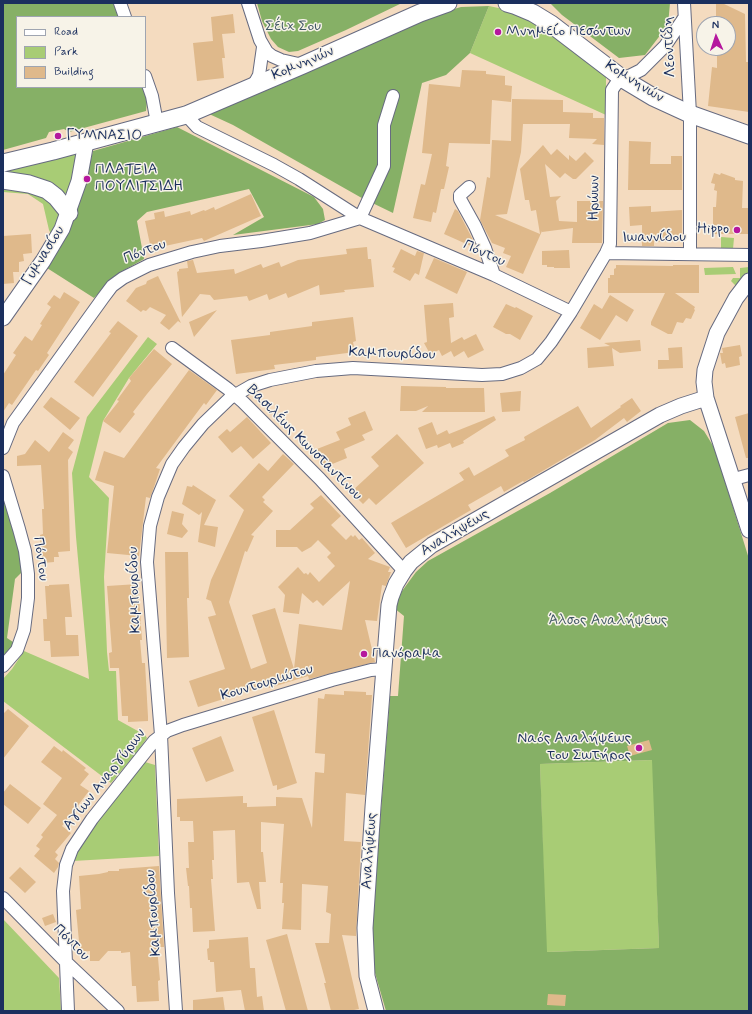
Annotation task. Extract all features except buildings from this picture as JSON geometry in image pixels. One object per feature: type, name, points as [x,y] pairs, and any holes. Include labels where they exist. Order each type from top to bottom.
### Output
[{"type":"main road","name":"Κομνηνών","points":[[3,163],[186,115],[420,13],[448,3]]},
{"type":"main road","name":"Κομνηνών","points":[[506,3],[533,13],[551,24],[623,79],[653,97],[690,114],[749,135]]},
{"type":"main road","points":[[3,180],[29,184],[47,190],[56,197],[69,212]]},
{"type":"street","points":[[120,3],[125,16]]},
{"type":"street","points":[[248,3],[263,46],[272,56],[281,60],[303,65]]},
{"type":"street","name":"Λεοντίδη","points":[[684,3],[690,114],[690,254]]},
{"type":"street","points":[[623,79],[641,70],[665,46],[684,18]]},
{"type":"street","points":[[253,86],[259,75],[263,46]]},
{"type":"street","points":[[146,79],[152,96],[157,123]]},
{"type":"street","name":"Ηρώων","points":[[571,312],[606,253],[611,236],[612,90],[616,84],[623,79]]},
{"type":"street","points":[[360,218],[384,166],[384,125],[393,96]]},
{"type":"street","name":"Πόντου","points":[[186,115],[197,127],[293,175],[360,218],[494,275],[571,312]]},
{"type":"street","name":"Γυμνασίου","points":[[3,318],[59,236],[69,212],[81,174],[86,142]]},
{"type":"street","points":[[469,187],[460,195],[460,199],[476,226],[494,275]]},
{"type":"street","name":"Πόντου","points":[[3,448],[12,423],[112,286],[122,278],[149,265],[192,252],[220,246],[310,233],[360,218]]},
{"type":"street","name":"Ιωαννίδου","points":[[606,253],[749,255]]},
{"type":"street","points":[[749,281],[741,290],[731,306],[716,337],[705,375],[706,398],[734,479],[749,530]]},
{"type":"street","name":"Καμπουρίδου","points":[[176,1011],[148,550],[150,526],[163,485],[176,458],[203,424],[234,395],[250,386],[283,377],[337,369],[390,369],[482,375],[512,372],[537,359],[551,342],[571,312]]},
{"type":"street","name":"Βασιλέως Κωνσταντίνου","points":[[172,348],[234,395],[320,479],[404,571]]},
{"type":"street","name":"Αναλήψεως","points":[[376,1011],[367,976],[365,928],[373,807],[390,601],[394,589],[404,571],[417,556],[432,545],[670,410],[706,398]]},
{"type":"street","points":[[734,479],[749,474]]},
{"type":"street","name":"Πόντου","points":[[3,476],[25,551],[28,574],[24,630],[17,650],[3,666]]},
{"type":"street","name":"Κουντουριώτου","points":[[160,735],[178,727],[258,702],[363,672],[376,669],[385,669]]},
{"type":"street","name":"Αγίων Αναργύρων","points":[[68,1011],[63,890],[66,865],[72,849],[92,819],[138,760],[160,735]]},
{"type":"street","name":"Πόντου","points":[[3,898],[65,961],[118,1011]]},
{"type":"green space","points":[[3,3],[113,3],[119,16],[16,16],[16,88],[144,88],[147,101],[146,111],[69,132],[64,129],[49,132],[46,138],[3,150]]},
{"type":"green space","name":"Σέιχ Σου","points":[[257,3],[402,3],[298,51],[289,52],[278,47],[271,39],[262,21]]},
{"type":"green space","points":[[550,3],[670,3],[668,25],[645,55],[619,58],[562,15]]},
{"type":"green space","points":[[489,6],[508,10],[532,21],[606,74],[606,115],[470,53]]},
{"type":"green space","points":[[489,6],[470,53],[446,75],[422,83],[393,213],[360,197],[233,125],[207,113],[440,13],[461,7]]},
{"type":"green space","points":[[177,127],[314,197],[323,209],[325,220],[318,224],[233,235],[264,217],[249,189],[147,212],[137,221],[144,259],[119,273],[94,298],[47,268],[84,187],[93,151]]},
{"type":"green space","points":[[76,152],[78,160],[67,194],[3,174],[3,171]]},
{"type":"green space","points":[[3,190],[36,191],[42,193],[58,213],[59,219],[52,236],[49,230],[43,204],[28,194],[3,192]]},
{"type":"green space","points":[[721,237],[734,238],[733,249],[721,249]]},
{"type":"green space","points":[[733,267],[736,274],[705,275],[704,268]]},
{"type":"green space","points":[[749,267],[749,277],[741,286],[735,285],[731,281],[733,278],[740,278],[740,268]]},
{"type":"green space","points":[[148,337],[157,344],[129,378],[103,421],[89,477],[109,498],[104,577],[107,652],[109,671],[116,671],[118,720],[145,735],[147,738],[111,783],[3,701],[3,679],[24,651],[89,679],[76,537],[72,473],[87,417]]},
{"type":"green space","name":"Άλσος Αναλήψεως","points":[[690,420],[704,431],[715,449],[749,559],[749,1011],[386,1011],[375,973],[373,960],[372,924],[390,696],[398,696],[404,616],[394,608],[394,602],[416,572],[428,561],[550,493],[668,423]],"holes":[[[652,760],[659,948],[547,952],[540,764]]]},
{"type":"green space","points":[[3,492],[11,517],[23,571],[15,579],[7,638],[16,644],[3,660]]},
{"type":"green space","points":[[653,760],[659,948],[546,952],[540,764]]},
{"type":"green space","points":[[145,762],[155,765],[159,856],[73,861],[77,851],[90,830]]},
{"type":"green space","points":[[3,919],[59,978],[61,1011],[3,1011]]},
{"type":"place","name":"Μνημείο Πεσόντων","points":[[498,32]]},
{"type":"place","name":"ΓΥΜΝΑΣΙΟ","points":[[58,136]]},
{"type":"place","name":"ΠΛΑΤΕΙΑ ΠΟΥΛΙΤΣΙΔΗ","points":[[87,179]]},
{"type":"place","name":"Hippo","points":[[737,230]]},
{"type":"place","name":"Πανόραμα","points":[[364,654]]},
{"type":"place","name":"Ναός Αναλήψεως του Σωτήρος","points":[[639,748]]}]
